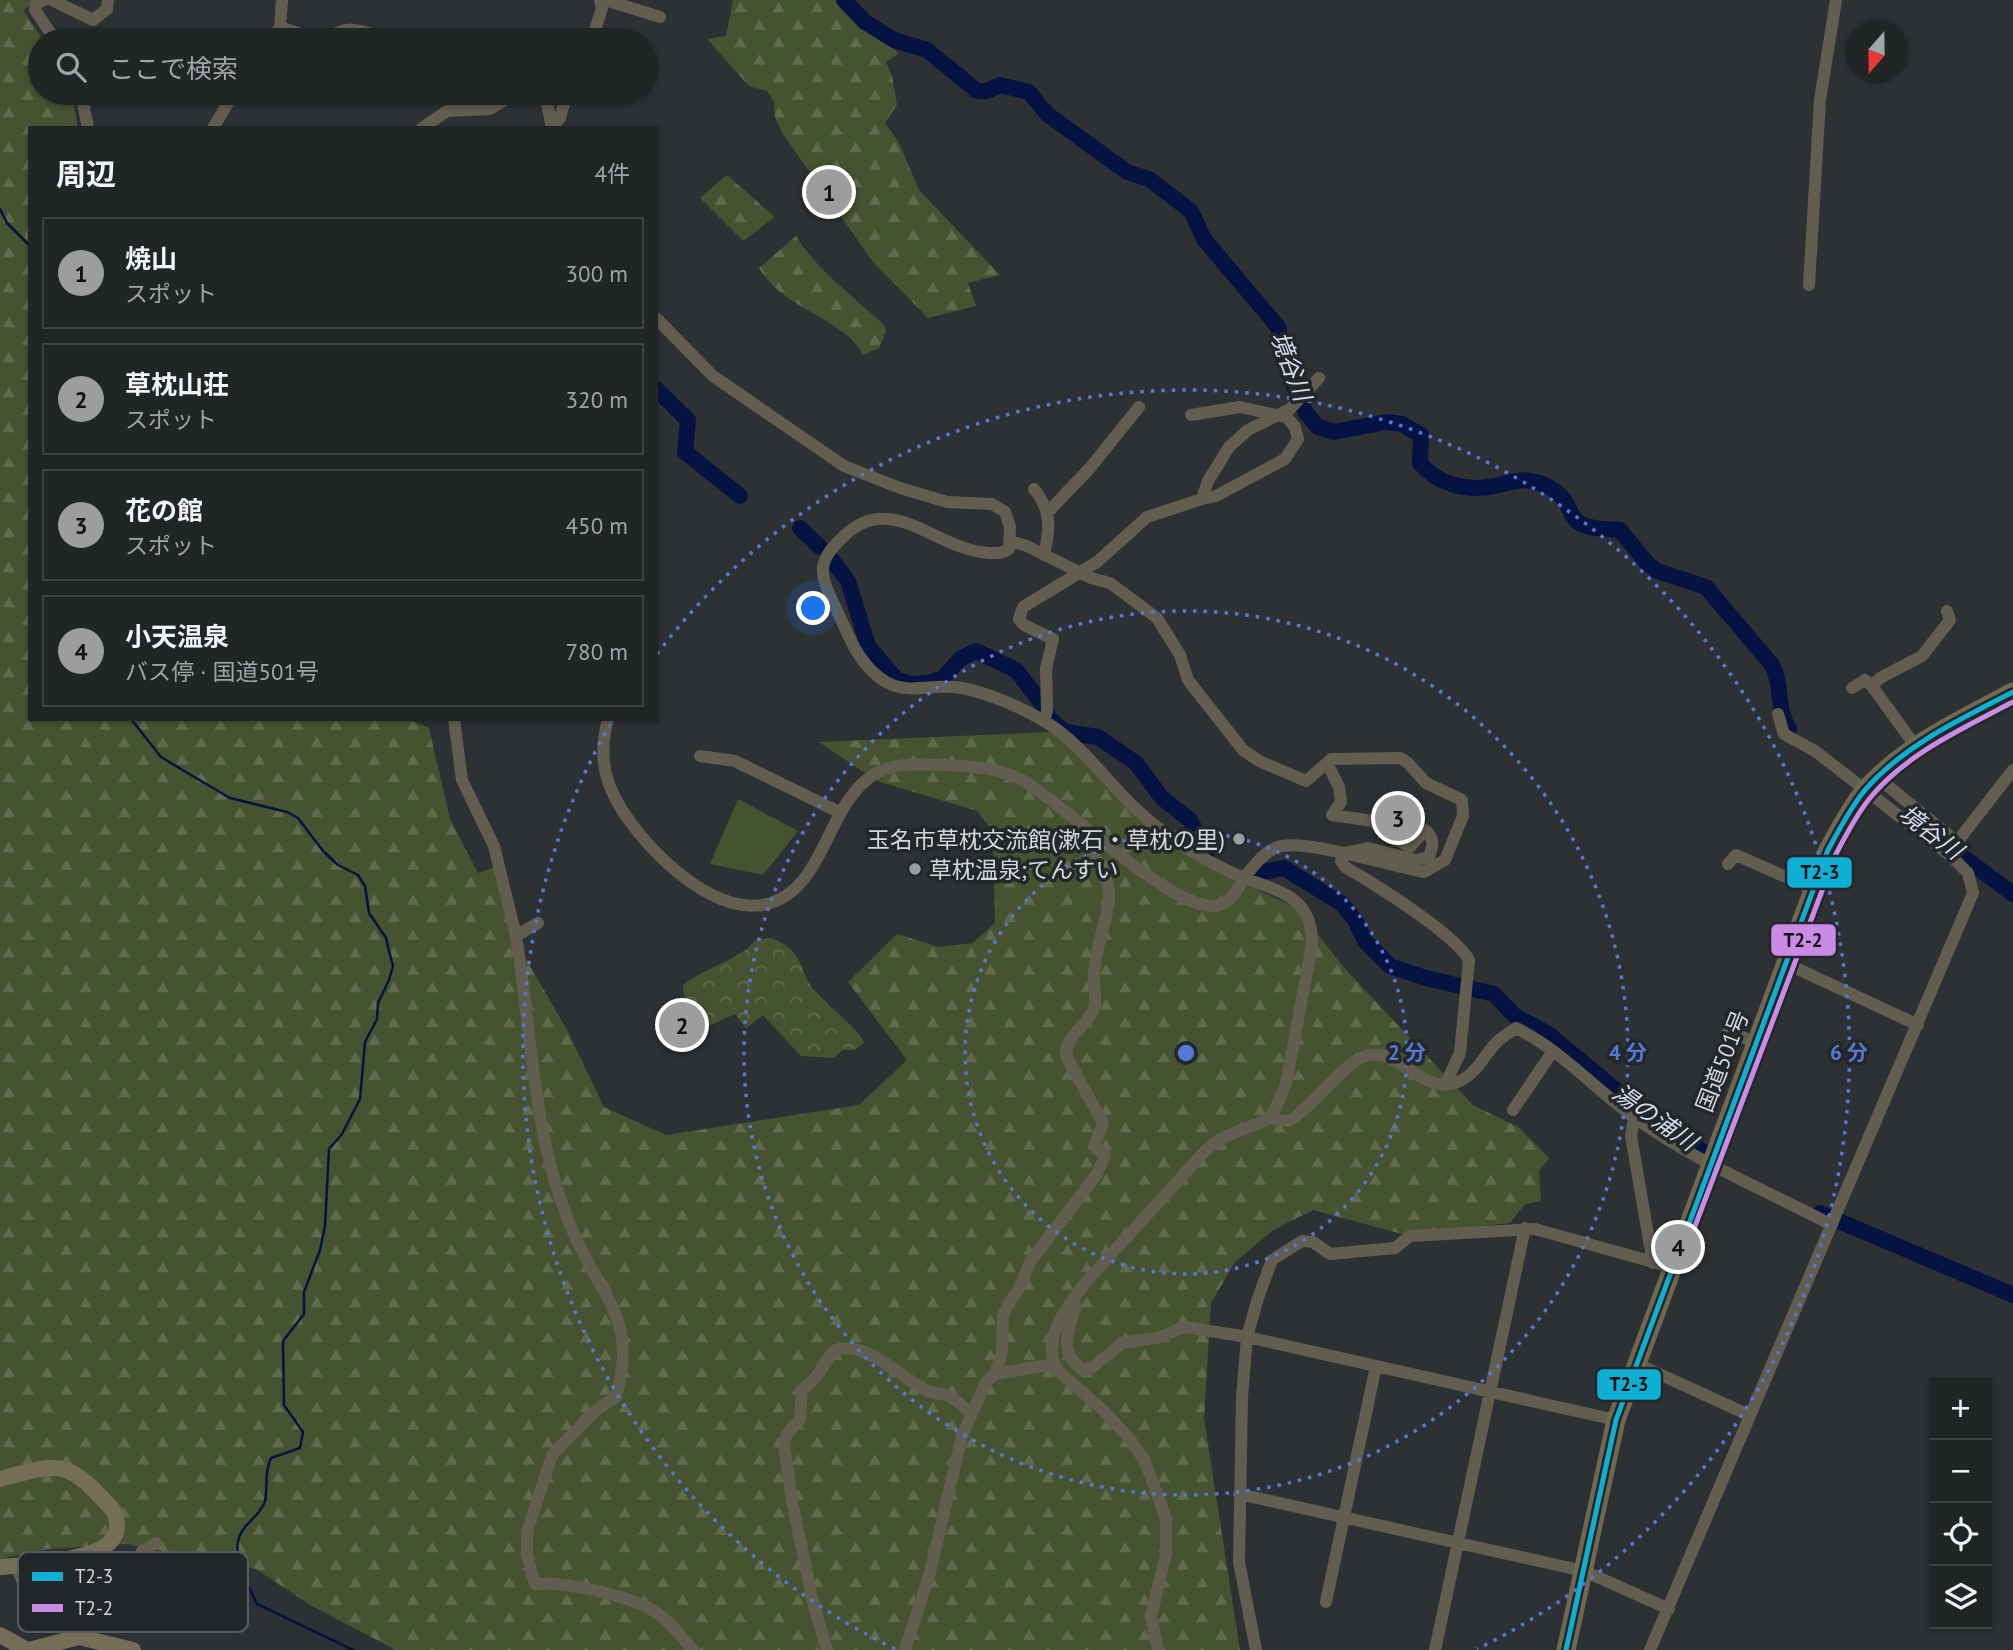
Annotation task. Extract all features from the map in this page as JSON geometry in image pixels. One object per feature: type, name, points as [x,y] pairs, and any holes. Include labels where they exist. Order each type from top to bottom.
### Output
[{"type":"highway","name":"国道501号","points":[[1566,1650],[1616,1420],[1662,1265],[1711,1162],[1828,850],[1871,784],[1916,747],[2013,692]]},
{"type":"main road","points":[[0,1479],[58,1466],[85,1481],[114,1511],[116,1518],[114,1537],[91,1552]]},
{"type":"main road","points":[[0,1567],[18,1566]]},
{"type":"main road","points":[[0,1635],[28,1650],[79,1634],[133,1650]]},
{"type":"street","points":[[44,0],[36,4],[35,10],[47,28]]},
{"type":"street","points":[[52,0],[93,20],[107,9],[107,0]]},
{"type":"street","points":[[282,0],[280,27],[283,28]]},
{"type":"street","points":[[596,28],[602,0],[660,17]]},
{"type":"street","points":[[1810,285],[1820,100],[1836,0]]},
{"type":"street","points":[[83,105],[88,126]]},
{"type":"street","points":[[214,126],[227,105]]},
{"type":"street","points":[[424,126],[447,111],[490,109],[496,105]]},
{"type":"street","points":[[548,105],[552,126]]},
{"type":"street","points":[[554,126],[560,118],[564,105]]},
{"type":"street","points":[[658,320],[713,376],[845,466],[900,488],[947,502],[992,504],[1005,512],[1010,527],[1010,541],[1009,549],[1002,553],[972,552],[904,522],[883,517],[865,519],[828,552],[822,565],[823,584],[862,659],[872,672],[888,683],[904,690],[962,688],[1046,716],[1135,808],[1172,838],[1219,868],[1293,898],[1302,905],[1312,931],[1290,1066],[1283,1094],[1271,1118]]},
{"type":"street","points":[[1202,499],[1208,481],[1229,447],[1248,430],[1283,415],[1318,378]]},
{"type":"street","points":[[1047,513],[1098,459],[1139,407]]},
{"type":"street","points":[[1046,716],[1046,668],[1053,639],[1024,625],[1020,619],[1023,607],[1097,562],[1147,517],[1216,496],[1285,459],[1298,439],[1295,427],[1283,415],[1240,407],[1191,415]]},
{"type":"street","points":[[1034,489],[1047,505],[1048,538],[1044,555]]},
{"type":"street","points":[[608,721],[602,754],[605,777],[613,796],[641,836],[669,867],[707,894],[734,904],[754,905],[774,901],[794,890],[817,859],[841,813],[859,786],[886,768],[915,764],[982,767],[1028,784],[1086,830],[1170,889],[1201,905],[1222,905],[1230,900],[1256,862],[1276,846],[1300,846],[1344,853],[1424,872],[1445,859],[1465,807],[1462,800],[1426,783],[1408,762],[1400,758],[1331,759],[1306,781],[1259,761],[1243,750],[1188,680],[1180,656],[1157,618],[1110,583],[1077,572],[1010,541]]},
{"type":"street","points":[[1872,686],[1880,678],[1922,656],[1950,620],[1947,611]]},
{"type":"street","points":[[1852,688],[1865,680],[1872,686],[1916,747]]},
{"type":"street","points":[[1778,714],[1784,734],[1871,784],[1957,842],[2013,770]]},
{"type":"street","points":[[454,721],[462,780],[494,846],[516,936],[540,1130],[578,1241],[619,1318],[622,1334],[621,1377],[615,1396],[595,1411],[552,1455],[527,1532],[527,1555],[535,1584],[573,1586],[638,1602],[660,1615],[693,1650]]},
{"type":"street","points":[[700,756],[735,761],[841,813]]},
{"type":"street","points":[[1327,763],[1339,787],[1341,802],[1332,815],[1373,821],[1390,836],[1409,847],[1425,830],[1432,837],[1433,845],[1429,857],[1416,860],[1368,848],[1344,853]]},
{"type":"street","points":[[1650,1650],[1670,1609],[1749,1415],[1835,1221],[1973,893],[1968,873],[1871,784]]},
{"type":"street","points":[[905,1650],[930,1572],[948,1489],[971,1413],[986,1382],[995,1374],[1002,1352],[1003,1316],[1019,1289],[1030,1262],[1097,1174],[1105,1155],[1094,1147],[1103,1122],[1066,1056],[1066,1047],[1095,1009],[1093,975],[1097,943],[1109,900],[1110,882],[1087,845],[1086,830]]},
{"type":"street","points":[[1344,853],[1341,861],[1345,867],[1373,883],[1463,949],[1469,960],[1460,1053],[1445,1085]]},
{"type":"street","points":[[1728,864],[1736,855],[1813,889]]},
{"type":"street","points":[[516,936],[538,923]]},
{"type":"street","points":[[1785,963],[1918,1025]]},
{"type":"street","points":[[1157,1650],[1151,1616],[1166,1554],[1166,1519],[1145,1461],[1129,1438],[1054,1364],[1052,1340],[1073,1299],[1206,1150],[1220,1139],[1271,1118],[1287,1121],[1298,1116],[1332,1080],[1358,1059],[1375,1053],[1390,1056],[1415,1074],[1445,1085],[1459,1082],[1479,1067],[1498,1041],[1516,1028],[1553,1051],[1634,1118],[1711,1162],[1835,1221]]},
{"type":"street","points":[[1728,1032],[1756,1042]]},
{"type":"street","points":[[1513,1110],[1553,1051]]},
{"type":"street","points":[[1256,1650],[1238,1562],[1239,1494],[1247,1337],[1272,1260],[1302,1241],[1312,1242],[1330,1254],[1395,1248],[1409,1236],[1524,1228],[1662,1265],[1631,1136],[1634,1118]]},
{"type":"street","points":[[1435,1650],[1524,1228]]},
{"type":"street","points":[[1073,1299],[1076,1305],[1065,1338],[1066,1346],[1073,1363],[1083,1370],[1093,1367],[1122,1343],[1157,1338],[1185,1327],[1247,1337],[1616,1420]]},
{"type":"street","points":[[827,1650],[813,1602],[792,1501],[784,1444],[787,1434],[800,1419],[802,1389],[821,1373],[829,1354],[838,1349],[858,1351],[876,1358],[928,1391],[949,1396],[971,1413]]},
{"type":"street","points":[[1635,1363],[1749,1415]]},
{"type":"street","points":[[995,1374],[1054,1364]]},
{"type":"street","points":[[1326,1602],[1376,1366]]},
{"type":"street","points":[[1239,1494],[1584,1571],[1670,1609]]},
{"type":"street","points":[[141,1552],[156,1543]]},
{"type":"green space","points":[[0,0],[39,0],[23,10],[35,28],[28,28],[28,105],[74,105],[78,126],[28,126],[28,721],[412,721],[429,728],[450,819],[478,873],[497,867],[508,928],[567,1030],[604,1107],[666,1135],[859,1105],[907,1060],[848,982],[897,934],[939,947],[973,943],[995,923],[993,831],[977,811],[877,781],[819,742],[1051,732],[1218,872],[1297,908],[1345,969],[1473,1105],[1518,1127],[1549,1158],[1539,1171],[1541,1201],[1525,1204],[1510,1223],[1402,1234],[1313,1210],[1273,1230],[1235,1262],[1211,1303],[1204,1418],[1240,1650],[396,1650],[310,1605],[256,1569],[248,1567],[248,1552],[168,1552],[126,1544],[18,1552],[18,1555],[0,1559]]},
{"type":"green space","points":[[733,0],[839,0],[853,16],[892,46],[898,54],[886,62],[892,76],[897,105],[885,123],[898,141],[919,190],[1000,275],[968,283],[976,306],[928,318],[873,262],[783,134],[775,117],[774,102],[767,91],[749,86],[707,39],[726,36]]},
{"type":"green space","points":[[727,175],[775,217],[743,241],[700,198]]},
{"type":"green space","points":[[796,236],[824,271],[883,324],[886,331],[879,348],[863,355],[843,332],[783,294],[759,268]]},
{"type":"green space","points":[[738,799],[798,831],[763,875],[710,864]]},
{"type":"green space","points":[[772,938],[784,944],[797,957],[816,992],[860,1035],[864,1042],[860,1046],[852,1050],[843,1049],[834,1058],[801,1056],[763,1015],[746,1028],[735,1014],[704,1028],[696,1019],[686,1003],[683,985],[731,959],[756,940]]},
{"type":"waterway","name":"境谷川","points":[[844,0],[865,22],[894,40],[927,50],[977,91],[987,91],[1000,85],[1029,92],[1047,114],[1127,172],[1149,179],[1191,211],[1204,239],[1278,327],[1285,362],[1297,393],[1306,413],[1318,427],[1334,432],[1386,422],[1402,424],[1421,435],[1420,463],[1444,481],[1473,488],[1522,480],[1542,484],[1560,496],[1582,525],[1620,530],[1646,562],[1657,571],[1706,587],[1772,665],[1782,714],[1789,729]]},
{"type":"waterway","points":[[0,209],[7,223],[28,244]]},
{"type":"waterway","name":"湯の浦川","points":[[658,391],[688,420],[685,452],[740,496]]},
{"type":"waterway","name":"湯の浦川","points":[[800,528],[820,547]]},
{"type":"waterway","name":"湯の浦川","points":[[832,560],[848,581],[868,646],[896,679],[911,684],[929,683],[943,678],[960,659],[976,651],[1016,670],[1043,705],[1050,719],[1065,732],[1098,737],[1136,763],[1162,798],[1190,820],[1207,852]]},
{"type":"waterway","points":[[133,721],[161,757],[230,798],[287,812],[298,818],[323,851],[338,865],[358,875],[365,886],[369,913],[386,938],[393,966],[378,1003],[377,1019],[365,1042],[360,1099],[342,1134],[329,1149],[325,1226],[320,1250],[304,1292],[304,1314],[283,1341],[284,1405],[303,1432],[300,1448],[271,1458],[264,1504],[240,1536],[238,1552]]},
{"type":"waterway","name":"境谷川","points":[[1925,829],[2013,894]]},
{"type":"waterway","name":"湯の浦川","points":[[1258,873],[1284,868],[1342,904],[1355,920],[1365,941],[1390,966],[1426,978],[1494,994],[1515,1016],[1547,1033],[1612,1087],[1713,1159]]},
{"type":"waterway","name":"湯の浦川","points":[[1820,1213],[2013,1295]]},
{"type":"waterway","points":[[248,1585],[257,1604],[353,1650]]},
{"type":"transit line","name":"T2-3","points":[[1566,1650],[1616,1420],[1828,850],[1860,797],[1880,774],[1934,734],[2013,692]]},
{"type":"transit line","name":"T2-2","points":[[1686,1250],[1836,854],[1860,811],[1884,782],[1918,755],[2013,702]]},
{"type":"place","name":"焼山","points":[[829,192]]},
{"type":"place","name":"花の館","points":[[1398,818]]},
{"type":"place","name":"玉名市草枕交流館(漱石・草枕の里)","points":[[1239,839]]},
{"type":"place","name":"草枕温泉;てんすい","points":[[915,869]]},
{"type":"place","name":"草枕山荘","points":[[682,1025]]},
{"type":"place","name":"小天温泉","points":[[1678,1247]]}]
